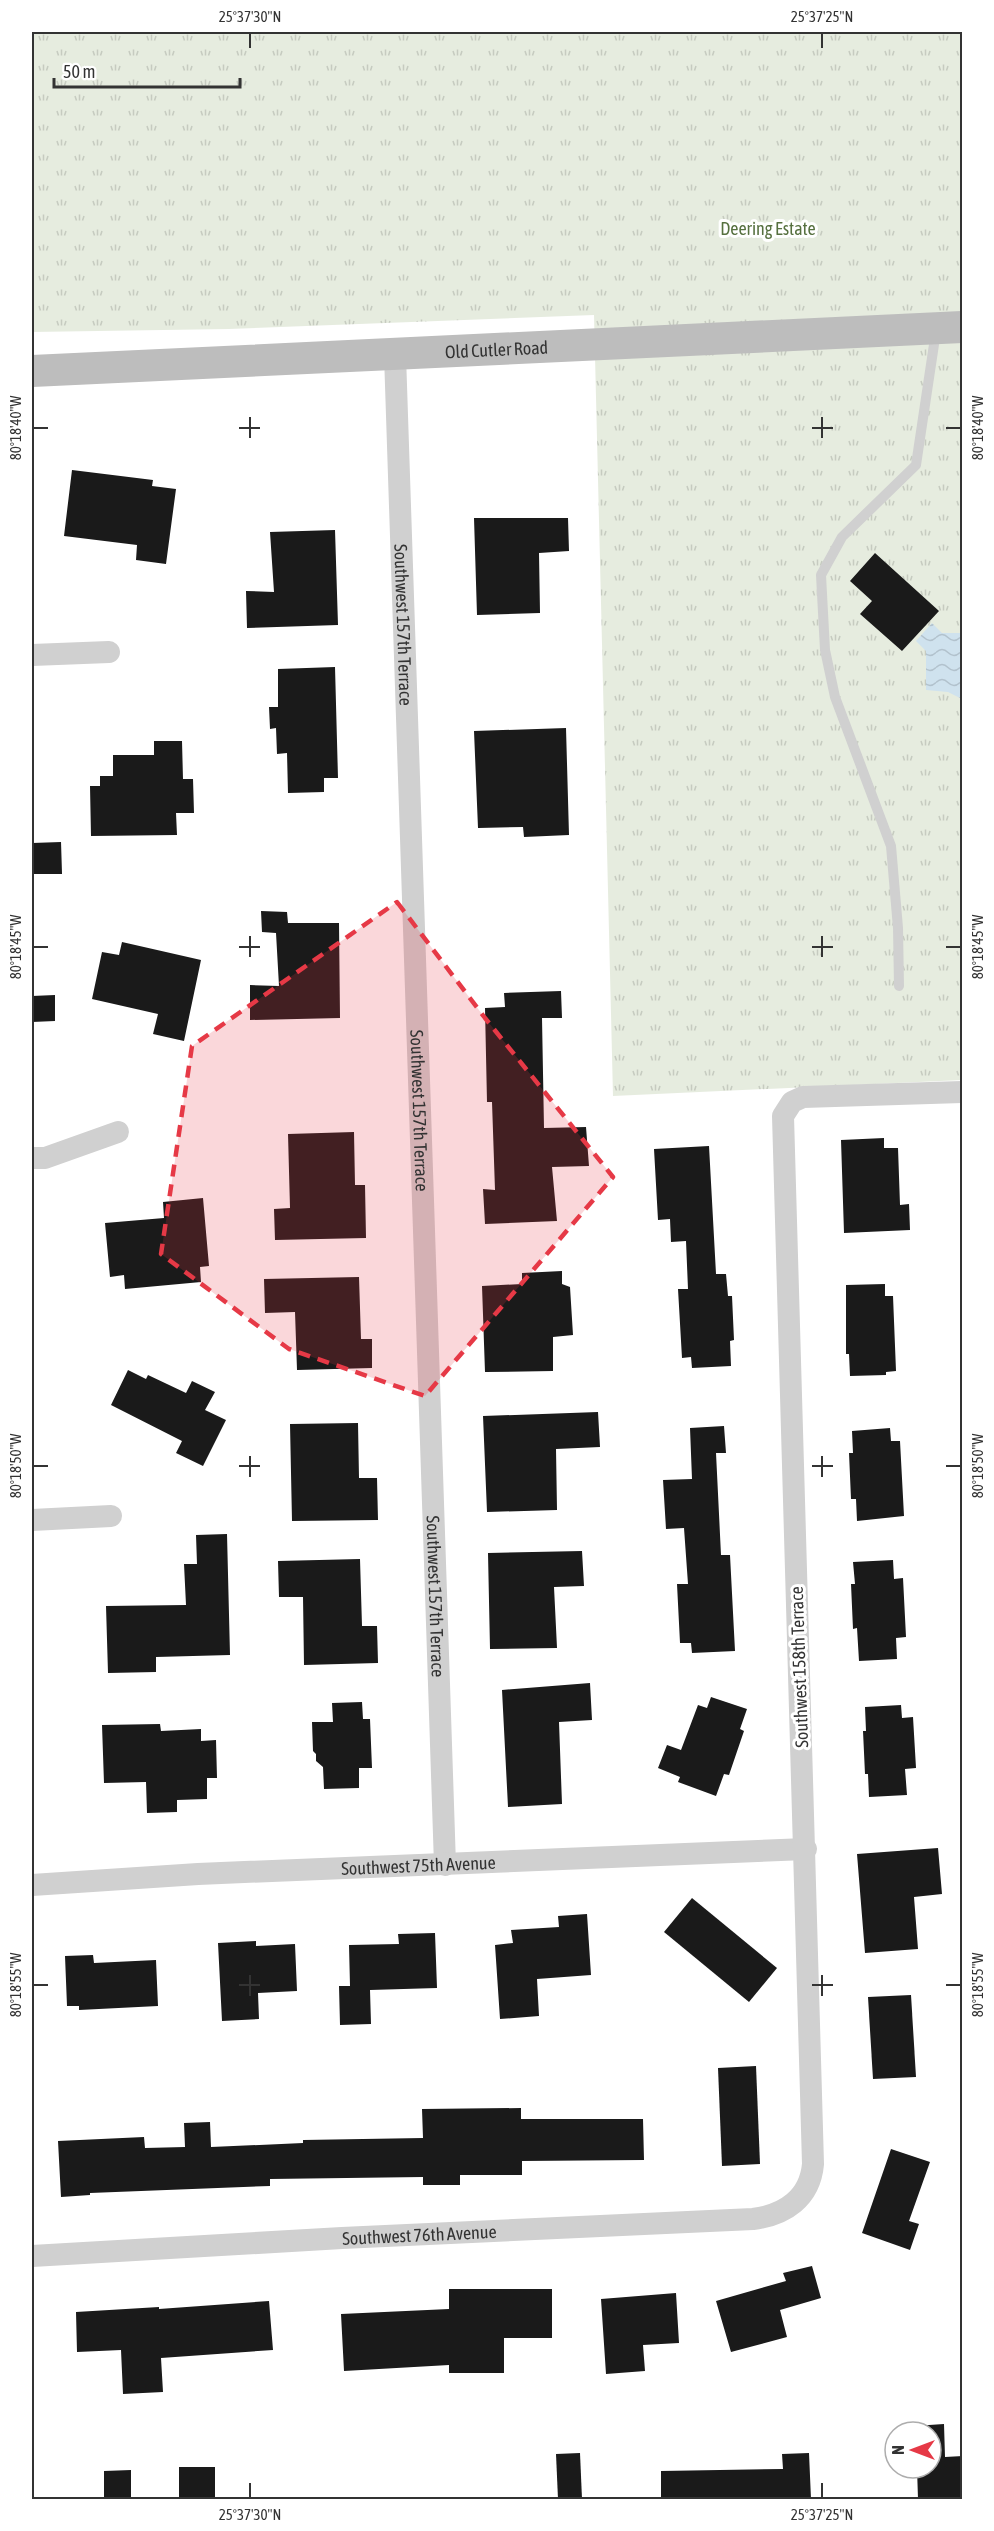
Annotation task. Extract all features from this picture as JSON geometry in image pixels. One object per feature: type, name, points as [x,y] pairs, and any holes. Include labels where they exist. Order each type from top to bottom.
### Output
[{"type":"main road","name":"Old Cutler Road","points":[[32,371],[950,327]]},
{"type":"street","name":"Southwest 157th Terrace","points":[[395,355],[446,1865]]},
{"type":"street","points":[[32,655],[109,651]]},
{"type":"street","name":"Southwest 158th Terrace","points":[[802,2196],[810,2182],[813,2164],[806,1849],[783,1135],[785,1110],[797,1099],[963,1092]]},
{"type":"street","points":[[32,1158],[45,1158],[118,1132]]},
{"type":"street","points":[[32,1520],[111,1516]]},
{"type":"street","name":"Southwest 75th Avenue","points":[[32,1885],[198,1874],[806,1849]]},
{"type":"street","name":"Southwest 76th Avenue","points":[[32,2256],[342,2238],[753,2219],[778,2213],[802,2196]]},
{"type":"lane","points":[[899,986],[898,928],[891,846],[835,697],[825,650],[821,575],[842,537],[916,465],[950,327]]},
{"type":"highlighted area","points":[[397,902],[485,1018],[613,1177],[425,1396],[289,1349],[161,1254],[192,1046]]},
{"type":"green space","name":"Deering Estate","points":[[32,32],[962,32],[962,1080],[613,1096],[594,315],[229,329],[32,332]]},
{"type":"water","points":[[932,623],[942,633],[962,633],[962,699],[948,692],[926,690],[926,651],[916,641]]},
{"type":"building","points":[[72,470],[153,480],[152,486],[176,489],[166,564],[136,560],[137,545],[64,536]]},
{"type":"building","points":[[474,518],[568,518],[569,551],[539,553],[540,613],[477,615]]},
{"type":"building","points":[[335,530],[338,625],[247,628],[246,591],[274,592],[270,532]]},
{"type":"building","points":[[875,553],[939,611],[902,651],[860,614],[872,601],[850,581]]},
{"type":"building","points":[[335,667],[338,778],[324,778],[324,792],[288,793],[287,753],[277,754],[276,728],[270,729],[269,707],[278,707],[278,669]]},
{"type":"building","points":[[566,728],[569,835],[524,837],[523,827],[478,828],[474,731]]},
{"type":"building","points":[[154,741],[182,741],[183,779],[193,779],[194,813],[176,813],[177,835],[91,836],[90,786],[100,786],[100,776],[113,776],[113,755],[154,755]]},
{"type":"building","points":[[61,842],[62,874],[32,874],[32,843]]},
{"type":"building","points":[[261,911],[287,912],[288,923],[339,923],[340,1018],[250,1020],[250,985],[279,986],[276,933],[262,932]]},
{"type":"building","points":[[122,942],[201,960],[184,1041],[153,1034],[158,1014],[92,999],[102,952],[119,955]]},
{"type":"building","points":[[561,991],[562,1018],[542,1018],[544,1128],[586,1127],[589,1166],[552,1167],[557,1221],[485,1224],[483,1189],[495,1190],[492,1102],[487,1102],[485,1008],[505,1007],[504,993]]},
{"type":"building","points":[[55,995],[55,1021],[32,1022],[32,996]]},
{"type":"building","points":[[354,1132],[355,1185],[365,1185],[366,1238],[275,1240],[274,1209],[290,1208],[288,1134]]},
{"type":"building","points":[[884,1138],[884,1148],[898,1148],[900,1205],[909,1204],[910,1230],[844,1233],[841,1140]]},
{"type":"building","points":[[709,1146],[716,1274],[726,1274],[728,1296],[732,1296],[734,1340],[730,1341],[731,1366],[692,1368],[691,1357],[682,1358],[678,1289],[688,1289],[686,1241],[671,1242],[670,1219],[658,1220],[654,1149]]},
{"type":"building","points":[[203,1198],[209,1266],[200,1267],[201,1282],[125,1289],[124,1275],[110,1277],[105,1223],[164,1218],[163,1202]]},
{"type":"building","points":[[562,1271],[562,1284],[570,1287],[573,1335],[553,1337],[553,1371],[485,1372],[482,1286],[522,1284],[522,1273]]},
{"type":"building","points":[[359,1277],[361,1339],[372,1339],[372,1368],[297,1370],[295,1312],[265,1313],[264,1279]]},
{"type":"building","points":[[885,1284],[885,1296],[893,1296],[896,1371],[886,1372],[886,1375],[850,1376],[849,1354],[846,1354],[846,1285]]},
{"type":"building","points":[[128,1370],[146,1379],[148,1375],[186,1393],[192,1381],[215,1392],[205,1410],[226,1420],[203,1466],[176,1453],[182,1441],[111,1405]]},
{"type":"building","points":[[598,1412],[600,1447],[556,1449],[557,1510],[487,1512],[483,1416]]},
{"type":"building","points":[[358,1423],[359,1478],[377,1478],[378,1520],[292,1521],[290,1424]]},
{"type":"building","points":[[724,1426],[726,1453],[716,1453],[721,1555],[730,1555],[735,1651],[692,1653],[691,1643],[680,1643],[677,1584],[688,1584],[684,1528],[666,1529],[663,1480],[692,1479],[690,1428]]},
{"type":"building","points":[[890,1428],[891,1441],[900,1441],[904,1516],[857,1521],[856,1499],[851,1499],[849,1453],[853,1453],[852,1431]]},
{"type":"building","points":[[227,1534],[230,1655],[156,1657],[156,1672],[108,1673],[106,1606],[186,1605],[184,1564],[197,1564],[196,1535]]},
{"type":"building","points":[[582,1551],[584,1586],[554,1587],[557,1648],[490,1649],[488,1553]]},
{"type":"building","points":[[360,1559],[362,1626],[377,1626],[378,1663],[304,1665],[303,1597],[279,1597],[278,1561]]},
{"type":"building","points":[[893,1560],[894,1579],[903,1578],[906,1637],[896,1638],[897,1659],[859,1661],[857,1628],[853,1629],[851,1584],[855,1584],[853,1562]]},
{"type":"building","points":[[590,1683],[592,1720],[559,1722],[562,1804],[508,1807],[502,1690]]},
{"type":"building","points":[[711,1697],[747,1709],[740,1729],[744,1731],[729,1775],[724,1774],[716,1796],[678,1782],[680,1777],[658,1768],[667,1745],[681,1750],[698,1705],[707,1708]]},
{"type":"building","points":[[362,1702],[363,1719],[370,1719],[372,1768],[359,1768],[359,1788],[324,1789],[323,1767],[316,1761],[316,1754],[313,1751],[312,1722],[333,1722],[332,1703]]},
{"type":"building","points":[[901,1705],[902,1718],[913,1717],[916,1768],[905,1769],[907,1795],[869,1797],[868,1774],[865,1774],[863,1731],[866,1731],[865,1707]]},
{"type":"building","points":[[160,1724],[161,1731],[201,1729],[201,1741],[216,1740],[217,1778],[207,1778],[207,1799],[177,1800],[177,1812],[147,1813],[146,1782],[104,1783],[102,1725]]},
{"type":"building","points":[[938,1848],[942,1894],[914,1897],[918,1949],[865,1953],[857,1854]]},
{"type":"building","points":[[692,1898],[777,1968],[749,2002],[664,1932]]},
{"type":"building","points":[[587,1914],[591,1975],[537,1979],[539,2016],[500,2019],[495,1945],[513,1943],[511,1930],[559,1927],[558,1916]]},
{"type":"building","points":[[435,1933],[437,1988],[370,1990],[371,2024],[340,2025],[339,1986],[350,1986],[349,1945],[399,1944],[398,1934]]},
{"type":"building","points":[[256,1941],[256,1946],[295,1944],[297,1991],[258,1993],[259,2019],[222,2021],[218,1943]]},
{"type":"building","points":[[93,1955],[94,1963],[156,1960],[158,2006],[79,2010],[79,2006],[67,2006],[65,1956]]},
{"type":"building","points":[[911,1995],[916,2077],[873,2079],[868,1997]]},
{"type":"building","points":[[756,2066],[760,2164],[722,2166],[718,2068]]},
{"type":"building","points":[[521,2108],[521,2119],[643,2119],[644,2160],[522,2161],[522,2175],[460,2175],[460,2185],[423,2185],[423,2177],[270,2179],[270,2186],[90,2193],[90,2195],[61,2197],[58,2141],[144,2137],[145,2148],[185,2147],[184,2123],[210,2122],[211,2147],[303,2143],[303,2140],[423,2138],[422,2109]]},
{"type":"building","points":[[891,2149],[930,2162],[909,2221],[919,2224],[910,2250],[862,2233]]},
{"type":"building","points":[[812,2266],[821,2298],[780,2310],[787,2337],[731,2352],[716,2301],[786,2281],[783,2273]]},
{"type":"building","points":[[449,2289],[552,2289],[552,2338],[504,2338],[504,2373],[449,2373],[449,2365],[344,2371],[341,2314],[449,2309]]},
{"type":"building","points":[[676,2293],[679,2343],[643,2345],[645,2371],[606,2374],[601,2299]]},
{"type":"building","points":[[269,2301],[273,2350],[161,2358],[163,2392],[123,2394],[121,2350],[77,2352],[76,2312]]},
{"type":"building","points":[[943,2424],[945,2457],[963,2456],[963,2499],[918,2499],[917,2480],[943,2480]]},
{"type":"building","points":[[580,2453],[582,2499],[558,2499],[556,2454]]},
{"type":"building","points":[[809,2453],[811,2499],[661,2499],[661,2471],[783,2469],[782,2454]]},
{"type":"building","points":[[179,2467],[215,2467],[215,2499],[179,2499]]},
{"type":"building","points":[[131,2470],[131,2499],[104,2499],[104,2471]]}]
